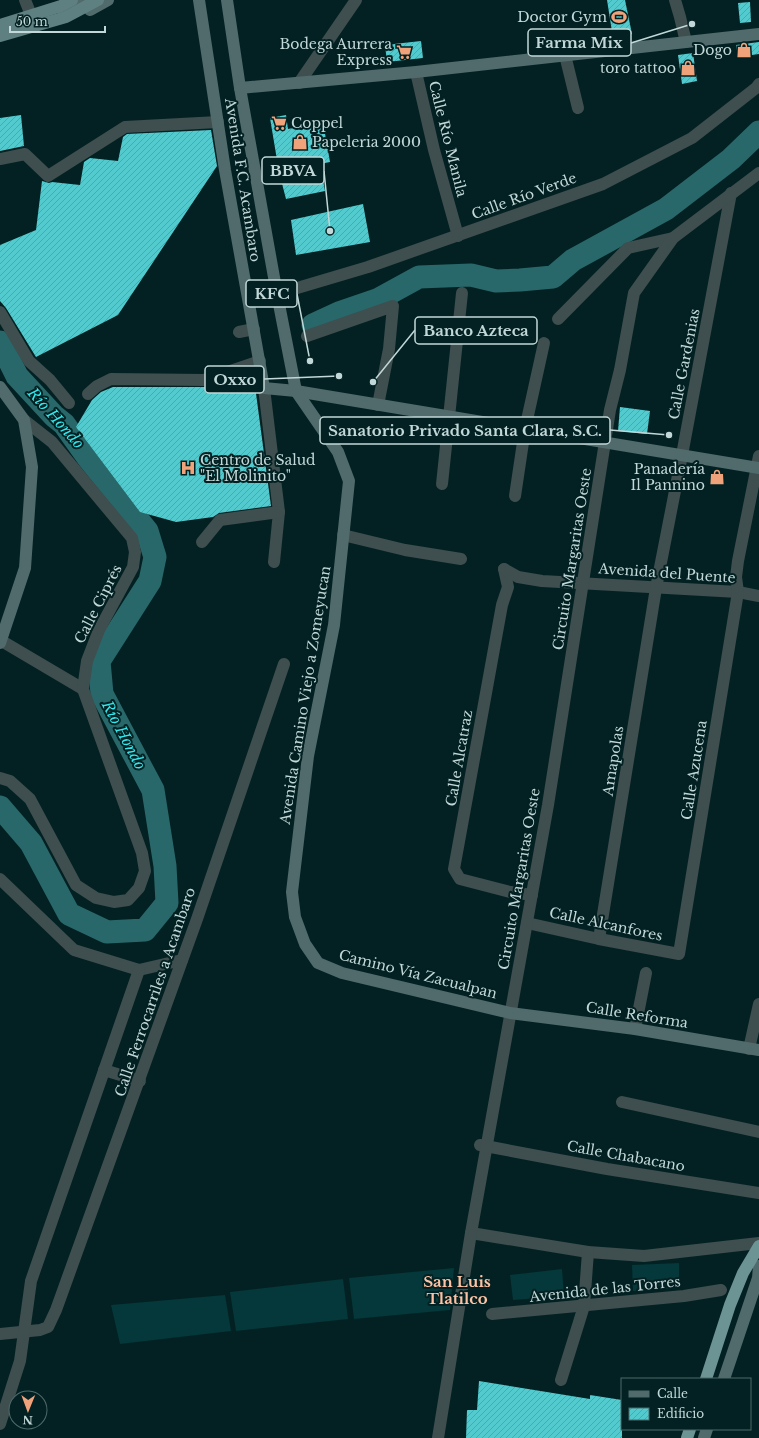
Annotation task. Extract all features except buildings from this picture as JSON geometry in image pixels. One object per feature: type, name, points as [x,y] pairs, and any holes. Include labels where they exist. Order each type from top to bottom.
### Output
[{"type":"highway","points":[[706,1378],[730,1305],[743,1273],[759,1246]]},
{"type":"main road","points":[[0,25],[61,6],[72,0]]},
{"type":"main road","points":[[0,36],[66,17],[98,0]]},
{"type":"street","points":[[25,0],[35,24]]},
{"type":"street","points":[[0,42],[83,0]]},
{"type":"street","points":[[0,30],[79,16],[108,0]]},
{"type":"street","name":"Avenida F.C. Acambaro","points":[[199,0],[225,170],[264,388]]},
{"type":"street","name":"Avenida F.C. Acambaro","points":[[227,0],[240,88],[296,391]]},
{"type":"street","points":[[300,83],[356,0]]},
{"type":"street","points":[[675,0],[686,42]]},
{"type":"street","points":[[240,88],[416,72],[759,34]]},
{"type":"street","points":[[565,55],[578,108]]},
{"type":"street","name":"Calle Río Manila","points":[[416,72],[434,150],[458,236]]},
{"type":"street","name":"Calle Río Verde","points":[[277,294],[368,267],[603,184],[692,138],[756,88],[759,84]]},
{"type":"street","points":[[0,159],[25,154],[48,176],[125,127],[218,122]]},
{"type":"street","points":[[558,319],[628,248],[673,238],[759,173]]},
{"type":"street","name":"Calle Gardenias","points":[[656,588],[731,194]]},
{"type":"street","name":"Circuito Margaritas Oeste","points":[[438,1438],[484,1145],[548,805],[610,410],[620,370],[634,292],[673,238]]},
{"type":"street","points":[[442,484],[462,293]]},
{"type":"street","points":[[307,336],[393,306],[389,349],[378,404]]},
{"type":"street","points":[[0,312],[29,361],[50,380],[69,403]]},
{"type":"street","points":[[239,332],[254,329]]},
{"type":"street","points":[[515,496],[525,429],[544,343]]},
{"type":"street","points":[[88,394],[97,386],[111,379],[204,380],[260,361]]},
{"type":"street","points":[[0,387],[24,420],[32,467],[25,568],[0,641],[83,689]]},
{"type":"street","points":[[274,562],[279,512],[264,388],[296,391],[378,404],[682,455],[758,463]]},
{"type":"street","name":"Avenida Camino Viejo a Zomeyucan","points":[[296,391],[338,452],[349,481],[334,625],[308,756],[292,892],[295,917],[305,944]]},
{"type":"street","name":"Calle Ciprés","points":[[0,778],[10,781],[30,798],[76,885],[96,898],[114,902],[128,900],[139,888],[145,871],[142,853],[83,689],[87,661],[99,630],[133,567],[135,552],[132,538],[52,442],[24,420]]},
{"type":"street","name":"Calle Azucena","points":[[679,954],[738,592],[736,577],[738,561],[758,463]]},
{"type":"street","points":[[202,542],[220,520],[279,512]]},
{"type":"street","points":[[343,535],[405,550],[461,559]]},
{"type":"street","name":"Avenida del Puente","points":[[504,569],[518,577],[542,581],[738,592],[759,596]]},
{"type":"street","name":"Calle Alcatraz","points":[[504,569],[508,587],[500,612],[454,869],[460,879],[510,892],[532,895]]},
{"type":"street","name":"Amapolas","points":[[599,939],[656,588]]},
{"type":"street","name":"Calle Ferrocarriles a Acambaro","points":[[24,1332],[40,1330],[48,1326],[56,1310],[140,1082],[284,664]]},
{"type":"street","points":[[0,879],[74,950],[139,970],[182,960]]},
{"type":"street","name":"Calle Alcanfores","points":[[527,923],[599,939],[679,954]]},
{"type":"street","name":"Camino Vía Zacualpan","points":[[305,944],[318,963],[342,973],[510,1013]]},
{"type":"street","name":"Calle Ferrocarriles a Acambaro","points":[[0,1424],[20,1362],[31,1281],[139,970]]},
{"type":"street","points":[[635,1029],[646,973]]},
{"type":"street","points":[[754,1050],[759,1004]]},
{"type":"street","name":"Calle Reforma","points":[[510,1013],[635,1029],[754,1050]]},
{"type":"street","points":[[104,1070],[140,1082]]},
{"type":"street","points":[[622,1102],[759,1132]]},
{"type":"street","name":"Calle Chabacano","points":[[484,1145],[607,1169],[759,1193]]},
{"type":"street","name":"Avenida de las Torres","points":[[471,1232],[588,1252],[644,1256],[759,1243]]},
{"type":"street","points":[[561,1380],[584,1306],[588,1252]]},
{"type":"street","points":[[724,1378],[758,1278],[759,1266]]},
{"type":"street","name":"Avenida de las Torres","points":[[492,1314],[684,1296],[721,1290]]},
{"type":"street","points":[[0,1334],[24,1332]]},
{"type":"shaded area","points":[[679,1263],[679,1288],[633,1291],[632,1265]]},
{"type":"shaded area","points":[[454,1268],[450,1310],[354,1319],[349,1278]]},
{"type":"shaded area","points":[[562,1269],[564,1296],[513,1300],[510,1275]]},
{"type":"shaded area","points":[[343,1279],[348,1319],[236,1331],[230,1292]]},
{"type":"shaded area","points":[[225,1295],[231,1331],[120,1344],[111,1305]]},
{"type":"waterway","points":[[313,325],[339,313],[377,300],[419,277],[471,275],[496,281],[553,277],[573,260],[666,209],[731,159],[759,132]]},
{"type":"waterway","name":"Río Hondo","points":[[0,342],[17,376],[54,416],[64,424],[89,459],[147,531],[155,557],[150,581],[99,661],[102,694],[153,790],[165,866],[167,903],[145,930],[107,932],[69,914],[31,843],[0,807]]},
{"type":"place","name":"Doctor Gym","points":[[619,17]]},
{"type":"place","name":"Farma Mix","points":[[692,24]]},
{"type":"place","name":"Dogo","points":[[744,50]]},
{"type":"place","name":"Bodega Aurrera Express","points":[[404,52]]},
{"type":"place","name":"toro tattoo","points":[[688,68]]},
{"type":"place","name":"Coppel","points":[[279,123]]},
{"type":"place","name":"Papeleria 2000","points":[[300,142]]},
{"type":"place","name":"BBVA","points":[[330,231]]},
{"type":"place","name":"KFC","points":[[310,361]]},
{"type":"place","name":"Oxxo","points":[[339,376]]},
{"type":"place","name":"Banco Azteca","points":[[373,382]]},
{"type":"place","name":"Sanatorio Privado Santa Clara, S.C.","points":[[669,435]]},
{"type":"place","name":"Centro de Salud \"El Molinito\"","points":[[188,468]]},
{"type":"place","name":"Panadería Il Pannino","points":[[717,477]]},
{"type":"district","name":"San Luis Tlatilco","points":[[457,1290]]}]
